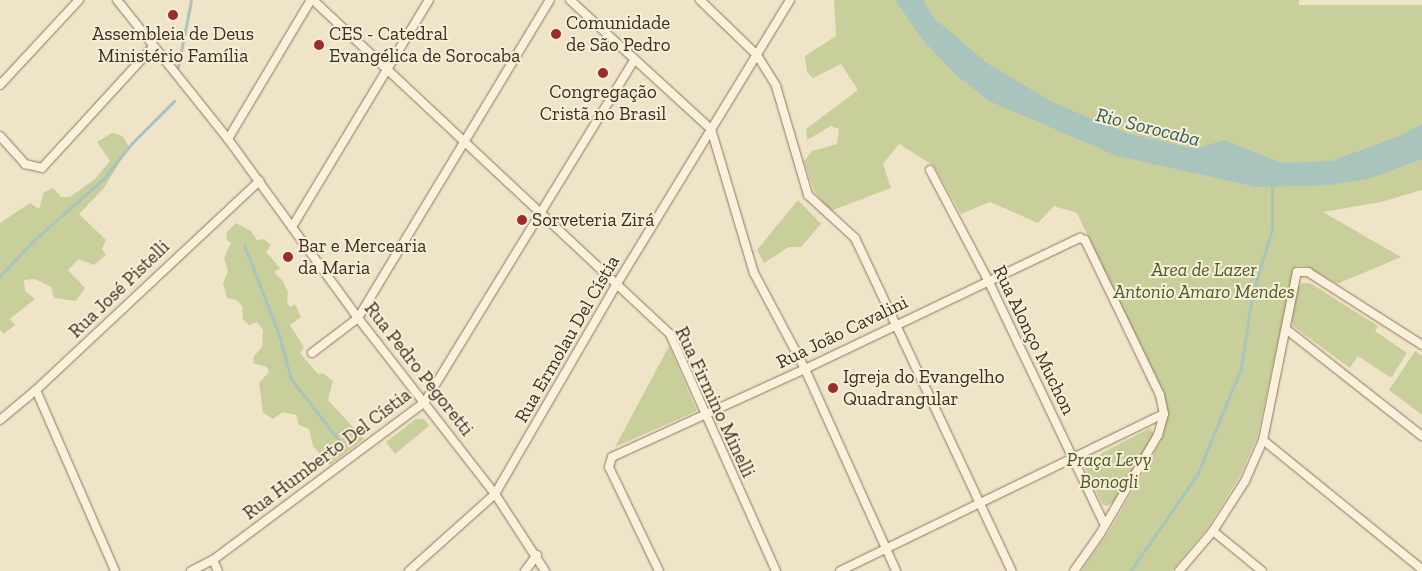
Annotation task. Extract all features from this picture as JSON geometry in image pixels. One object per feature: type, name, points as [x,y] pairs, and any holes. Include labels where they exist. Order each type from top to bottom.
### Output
[{"type":"street","points":[[0,85],[79,0]]},
{"type":"street","name":"Rua Pedro Pegoretti","points":[[117,0],[174,74],[228,139],[358,318],[495,494],[537,555],[545,571]]},
{"type":"street","points":[[228,139],[312,0]]},
{"type":"street","name":"Rua Firmino Minelli","points":[[312,0],[618,282],[670,334],[703,414],[776,571]]},
{"type":"street","points":[[292,227],[429,0]]},
{"type":"street","points":[[312,353],[358,318],[550,0]]},
{"type":"street","points":[[570,0],[711,129],[754,273],[805,369],[896,571]]},
{"type":"street","points":[[700,0],[757,55],[776,86],[808,195],[856,238],[1012,571]]},
{"type":"street","name":"Rua Ermolau Del Cístia","points":[[409,571],[495,494],[618,282],[790,0]]},
{"type":"street","points":[[0,136],[25,164],[42,168],[153,47]]},
{"type":"street","name":"Rua Humberto Del Cístia","points":[[191,571],[213,560],[424,403],[634,60]]},
{"type":"street","name":"Rua Alonço Muchon","points":[[930,170],[987,281],[1105,525]]},
{"type":"street","name":"Rua José Pistelli","points":[[0,420],[36,390],[259,181]]},
{"type":"street","name":"Rua João Cavalini","points":[[659,571],[609,468],[612,457],[805,369],[1080,238],[1085,240],[1160,395],[1164,414]]},
{"type":"street","points":[[1179,571],[1213,531],[1245,481],[1263,440],[1297,272],[1303,271],[1422,345]]},
{"type":"street","points":[[1286,329],[1422,436]]},
{"type":"street","points":[[36,390],[116,571]]},
{"type":"street","points":[[840,571],[1073,460],[1164,414]]},
{"type":"street","points":[[1074,571],[1105,525],[1158,435],[1164,414]]},
{"type":"street","points":[[1263,440],[1422,569]]},
{"type":"street","points":[[1213,531],[1262,571]]},
{"type":"street","points":[[525,571],[537,555]]},
{"type":"street","points":[[213,560],[218,571]]},
{"type":"green space","name":"Area de Lazer Antonio Amaro Mendes","points":[[834,0],[1299,0],[1299,5],[1422,5],[1422,190],[1381,202],[1323,212],[1401,257],[1337,284],[1306,266],[1297,266],[1293,272],[1257,438],[1240,476],[1209,526],[1172,571],[1081,571],[1108,533],[1150,461],[1163,436],[1167,414],[1163,394],[1077,213],[1054,206],[1038,223],[990,202],[961,214],[934,166],[899,144],[883,164],[891,188],[830,211],[814,191],[804,161],[812,151],[837,144],[839,129],[831,126],[807,140],[806,129],[858,90],[841,64],[813,78],[807,72],[805,56],[836,36]]},
{"type":"green space","points":[[112,133],[123,136],[129,147],[104,188],[79,214],[106,240],[102,249],[106,255],[94,265],[79,259],[68,270],[85,288],[76,301],[54,298],[51,287],[35,279],[24,280],[25,291],[35,299],[10,319],[15,325],[4,334],[0,330],[0,223],[30,203],[39,209],[44,192],[53,188],[61,197],[70,197],[95,179],[110,161],[97,142]]},
{"type":"green space","points":[[798,200],[821,224],[801,247],[789,247],[764,263],[757,250]]},
{"type":"green space","points":[[236,223],[251,231],[257,240],[264,239],[271,245],[266,252],[280,268],[274,272],[283,281],[288,293],[287,303],[290,307],[295,304],[301,317],[290,325],[304,347],[300,353],[318,374],[323,373],[333,381],[328,400],[364,439],[330,465],[313,446],[309,429],[299,425],[296,415],[282,412],[273,419],[263,413],[259,383],[269,372],[267,367],[253,363],[254,356],[262,347],[263,330],[257,322],[249,325],[243,319],[242,306],[236,300],[227,298],[223,283],[228,271],[224,258],[231,243],[226,239],[227,232]]},
{"type":"green space","points":[[1303,283],[1310,283],[1378,326],[1375,331],[1407,353],[1391,378],[1358,356],[1350,368],[1294,327],[1290,318],[1297,288]]},
{"type":"green space","points":[[669,346],[697,411],[615,447]]},
{"type":"green space","points":[[1415,351],[1422,356],[1422,415],[1389,390]]},
{"type":"green space","points":[[416,419],[424,419],[429,426],[395,454],[386,442]]},
{"type":"green space","name":"Praça Levy Bonogli","points":[[1150,428],[1154,434],[1115,502],[1106,506],[1102,504],[1083,463]]},
{"type":"water","name":"Rio Sorocaba","points":[[895,0],[923,0],[934,18],[987,63],[1052,102],[1126,133],[1195,149],[1224,140],[1282,163],[1331,161],[1400,136],[1422,124],[1422,159],[1371,178],[1331,185],[1256,187],[1117,156],[989,101],[955,74],[923,40]]},
{"type":"waterway","points":[[178,67],[191,0]]},
{"type":"waterway","points":[[0,276],[33,241],[104,178],[131,144],[174,101]]},
{"type":"waterway","points":[[1130,571],[1197,475],[1241,368],[1252,295],[1272,229],[1272,183]]},
{"type":"waterway","points":[[244,245],[279,335],[291,379],[341,443]]},
{"type":"place","name":"Assembleia de Deus Ministério Família","points":[[173,15]]},
{"type":"place","name":"Comunidade de São Pedro","points":[[556,34]]},
{"type":"place","name":"CES - Catedral Evangélica de Sorocaba","points":[[319,45]]},
{"type":"place","name":"Congregação Cristã no Brasil","points":[[603,73]]},
{"type":"place","name":"Sorveteria Zirá","points":[[522,220]]},
{"type":"place","name":"Bar e Mercearia da Maria","points":[[288,257]]},
{"type":"place","name":"Igreja do Evangelho Quadrangular","points":[[833,388]]}]
